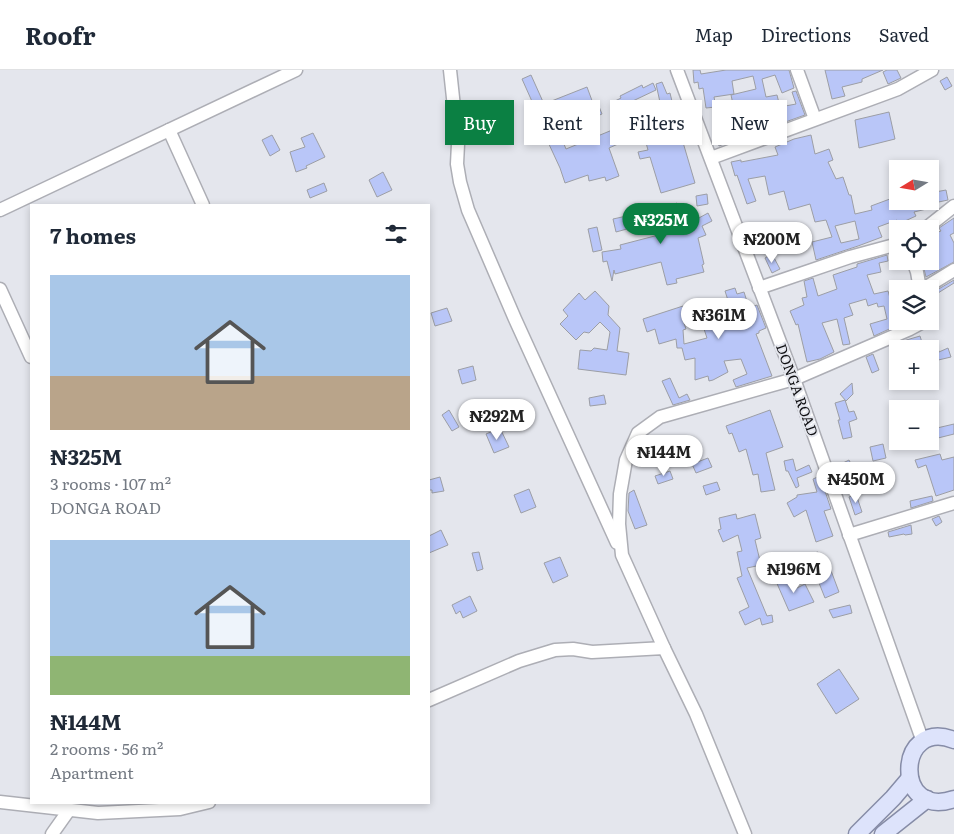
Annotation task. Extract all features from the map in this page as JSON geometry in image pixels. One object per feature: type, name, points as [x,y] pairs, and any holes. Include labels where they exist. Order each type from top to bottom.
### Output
[{"type":"main road","points":[[944,739],[917,747],[909,762],[910,778],[916,790],[927,799],[941,802],[954,799]]},
{"type":"main road","points":[[856,834],[893,798],[910,778]]},
{"type":"main road","points":[[883,834],[927,799]]},
{"type":"street","points":[[0,210],[296,70]]},
{"type":"street","points":[[450,70],[458,144],[457,164],[468,210],[515,319],[664,648],[696,714],[745,834]]},
{"type":"street","name":"DONGA ROAD","points":[[677,70],[794,379],[913,711],[944,739]]},
{"type":"street","points":[[797,70],[815,119]]},
{"type":"street","points":[[711,158],[898,89],[913,75],[932,70]]},
{"type":"street","points":[[169,130],[203,204]]},
{"type":"street","points":[[936,220],[954,206]]},
{"type":"street","points":[[759,288],[850,257],[889,246]]},
{"type":"street","points":[[937,280],[954,270]]},
{"type":"street","points":[[0,289],[30,355]]},
{"type":"street","points":[[622,554],[619,524],[620,494],[626,460],[638,433],[660,417],[794,379],[908,330]]},
{"type":"street","points":[[849,535],[954,503]]},
{"type":"street","points":[[430,700],[519,661],[555,650],[573,649],[592,652],[664,648]]},
{"type":"street","points":[[0,802],[98,813],[180,809],[201,804]]},
{"type":"street","points":[[52,834],[69,810]]},
{"type":"building","points":[[693,70],[700,70],[701,74],[726,70],[789,70],[794,88],[782,93],[775,75],[762,79],[766,97],[777,95],[778,100],[732,100],[731,95],[756,89],[753,76],[732,81],[734,94],[714,97],[712,107],[706,108],[703,88],[699,89],[698,82],[694,83]]},
{"type":"building","points":[[825,70],[883,70],[862,79],[862,82],[842,87],[845,96],[832,99]]},
{"type":"building","points":[[897,70],[901,78],[888,84],[883,72]]},
{"type":"building","points":[[531,75],[542,100],[531,100],[522,79]]},
{"type":"building","points":[[947,77],[952,86],[945,90],[940,81]]},
{"type":"building","points":[[662,82],[667,94],[670,93],[672,100],[660,100],[656,84]]},
{"type":"building","points":[[653,83],[656,90],[635,100],[617,100],[621,98],[620,96],[642,85],[643,88]]},
{"type":"building","points":[[587,87],[592,100],[554,100]]},
{"type":"building","points":[[796,91],[805,115],[787,121],[787,106],[796,104],[792,92]]},
{"type":"building","points":[[889,112],[895,139],[859,148],[855,120]]},
{"type":"building","points":[[610,131],[610,145],[616,145],[609,148],[619,176],[606,181],[605,177],[589,181],[588,175],[565,183],[549,145],[564,145],[566,149],[576,145],[600,145],[600,135]]},
{"type":"building","points":[[313,133],[325,157],[306,166],[307,168],[296,172],[290,152],[305,147],[301,138]]},
{"type":"building","points":[[272,135],[280,150],[270,156],[262,140]]},
{"type":"building","points":[[811,135],[815,154],[829,149],[833,160],[828,162],[836,179],[843,177],[849,195],[851,195],[855,214],[872,210],[871,206],[889,199],[889,210],[922,210],[914,212],[916,216],[907,220],[889,220],[889,223],[878,227],[882,237],[816,260],[812,242],[832,237],[826,220],[815,222],[810,204],[789,210],[784,191],[769,195],[765,176],[748,179],[756,201],[747,204],[731,162],[778,155],[775,147],[787,145],[787,142]],"holes":[[[855,221],[859,239],[841,243],[835,226]]]},
{"type":"building","points":[[647,145],[684,145],[695,183],[661,193],[650,157],[640,159],[638,152],[648,150]]},
{"type":"building","points":[[383,172],[392,190],[377,197],[369,180]]},
{"type":"building","points":[[324,183],[327,191],[310,198],[307,190]]},
{"type":"building","points":[[946,190],[948,200],[939,202],[939,191]]},
{"type":"building","points":[[707,194],[708,204],[697,206],[696,196]]},
{"type":"building","points":[[677,203],[686,225],[708,213],[712,221],[702,226],[706,235],[698,238],[704,272],[676,279],[677,283],[667,285],[661,262],[615,274],[614,270],[612,281],[607,261],[603,262],[602,252],[621,249],[620,245],[674,231],[672,220],[645,224],[616,232],[613,219],[654,210],[655,212]]},
{"type":"building","points":[[954,218],[954,233],[950,235],[954,243],[954,262],[926,277],[924,270],[939,270],[939,232],[941,231],[939,228]]},
{"type":"building","points":[[597,227],[602,250],[593,252],[588,229]]},
{"type":"building","points":[[772,254],[780,269],[772,273],[765,258]]},
{"type":"building","points":[[887,255],[888,261],[879,263],[881,272],[867,275],[874,294],[888,291],[889,329],[874,336],[870,324],[887,319],[884,306],[878,307],[877,303],[868,306],[866,299],[849,304],[853,315],[844,318],[850,344],[843,345],[837,319],[822,323],[834,352],[820,359],[807,362],[798,324],[796,325],[790,311],[804,305],[802,298],[807,297],[804,281],[813,278],[818,296],[837,289],[833,275],[857,267],[857,264]]},
{"type":"building","points":[[954,280],[954,283],[939,292],[939,289]]},
{"type":"building","points":[[735,288],[737,294],[744,292],[749,308],[757,305],[766,328],[756,334],[772,376],[736,387],[733,380],[747,374],[741,359],[724,361],[728,372],[713,380],[709,381],[708,376],[695,380],[695,358],[685,360],[682,348],[677,348],[676,339],[659,344],[655,329],[647,332],[643,319],[683,306],[687,319],[683,320],[686,329],[683,330],[684,344],[707,338],[702,323],[732,313],[725,291]]},
{"type":"building","points":[[595,291],[609,306],[608,315],[620,328],[617,351],[629,353],[626,375],[578,369],[580,350],[591,351],[594,348],[607,350],[610,332],[600,322],[589,333],[584,332],[576,340],[560,324],[568,316],[563,310],[579,293],[585,300]]},
{"type":"building","points":[[447,308],[452,321],[435,326],[431,313]]},
{"type":"building","points":[[920,336],[921,340],[906,340]]},
{"type":"building","points":[[948,348],[951,357],[939,360],[939,352]]},
{"type":"building","points":[[873,354],[879,370],[872,373],[866,357]]},
{"type":"building","points":[[473,366],[476,380],[462,384],[458,370]]},
{"type":"building","points":[[670,378],[679,398],[687,394],[690,400],[673,405],[662,381]]},
{"type":"building","points":[[852,383],[853,394],[846,401],[840,394]]},
{"type":"building","points":[[604,395],[606,404],[590,406],[589,398]]},
{"type":"building","points":[[845,400],[849,412],[854,411],[857,419],[849,422],[852,437],[843,439],[835,403]]},
{"type":"building","points":[[449,410],[459,427],[452,431],[442,415]]},
{"type":"building","points":[[770,410],[783,447],[766,453],[775,490],[761,492],[758,474],[753,475],[746,449],[739,452],[732,433],[729,434],[726,426]]},
{"type":"building","points":[[954,424],[954,434],[939,438],[939,428]]},
{"type":"building","points":[[500,428],[509,447],[494,453],[486,434]]},
{"type":"building","points":[[883,444],[886,458],[873,461],[870,447]]},
{"type":"building","points":[[940,454],[942,460],[954,457],[954,490],[936,496],[926,465],[918,468],[915,460]]},
{"type":"building","points":[[708,458],[712,467],[696,473],[692,464]]},
{"type":"building","points":[[793,459],[796,471],[809,465],[812,472],[797,478],[799,486],[796,488],[788,471],[786,471],[784,461]]},
{"type":"building","points":[[849,460],[853,468],[846,471],[843,463]]},
{"type":"building","points":[[670,471],[673,479],[658,484],[655,476]]},
{"type":"building","points":[[820,476],[831,509],[824,511],[833,536],[816,542],[806,510],[794,517],[787,503],[797,497],[797,495],[817,492],[813,479]]},
{"type":"building","points":[[440,477],[444,491],[432,493],[432,490],[430,490],[430,480]]},
{"type":"building","points":[[717,482],[720,490],[706,495],[703,486]]},
{"type":"building","points":[[529,489],[536,507],[521,513],[514,495]]},
{"type":"building","points":[[634,490],[647,525],[635,529],[628,511],[629,493]]},
{"type":"building","points":[[856,494],[862,512],[855,515],[849,497]]},
{"type":"building","points":[[932,496],[933,501],[911,508],[910,501]]},
{"type":"building","points":[[736,514],[737,519],[755,514],[761,538],[755,540],[761,565],[747,568],[767,616],[772,615],[773,622],[762,625],[760,618],[745,625],[739,612],[749,607],[737,578],[742,576],[737,552],[742,551],[738,535],[723,542],[718,530],[721,529],[719,518]]},
{"type":"building","points":[[939,516],[942,522],[936,526],[932,519]]},
{"type":"building","points":[[911,525],[912,534],[889,537],[888,532]]},
{"type":"building","points":[[441,530],[448,545],[430,553],[430,536]]},
{"type":"building","points":[[479,552],[483,569],[477,571],[472,553]]},
{"type":"building","points":[[818,552],[822,571],[830,568],[839,592],[825,598],[811,563],[795,567],[793,558]]},
{"type":"building","points":[[560,557],[568,576],[553,583],[544,563]]},
{"type":"building","points":[[786,574],[793,590],[805,584],[814,602],[789,611],[775,579]]},
{"type":"building","points":[[470,596],[477,611],[463,618],[460,611],[456,614],[452,605]]},
{"type":"building","points":[[850,605],[852,613],[833,618],[829,610]]},
{"type":"building","points":[[839,669],[859,699],[836,714],[817,684]]}]
